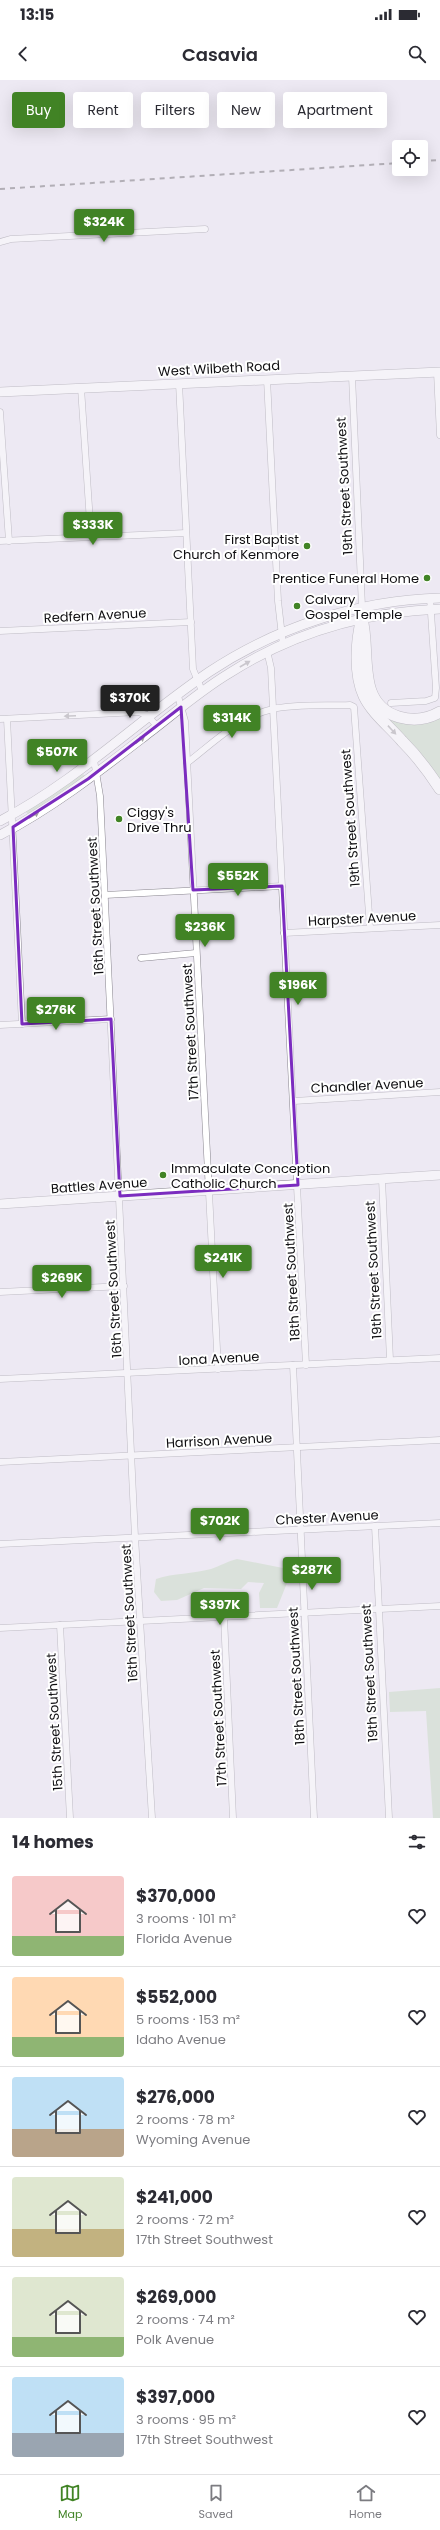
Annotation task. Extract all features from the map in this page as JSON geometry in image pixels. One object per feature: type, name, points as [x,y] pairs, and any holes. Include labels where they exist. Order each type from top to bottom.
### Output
[{"type":"highway","points":[[362,613],[366,632],[366,671],[369,688],[382,709],[392,715],[410,719],[426,717],[440,712]]},
{"type":"highway","points":[[362,613],[358,632],[358,665],[360,684],[365,698],[412,752],[440,789]]},
{"type":"main road","name":"West Wilbeth Road","points":[[0,392],[438,372]]},
{"type":"main road","points":[[0,821],[13,814],[94,760],[198,681],[245,650],[282,633],[362,613],[430,598],[440,598]]},
{"type":"main road","points":[[0,835],[97,773],[202,691],[267,651],[362,613],[436,609]]},
{"type":"main road","name":"Battles Avenue","points":[[0,1204],[440,1175]]},
{"type":"street","points":[[0,242],[11,239],[205,229]]},
{"type":"street","points":[[438,372],[440,435]]},
{"type":"street","name":"19th Street Southwest","points":[[352,376],[362,613]]},
{"type":"street","points":[[267,379],[277,594],[283,645]]},
{"type":"street","points":[[179,383],[193,669],[202,691]]},
{"type":"street","points":[[81,388],[91,537]]},
{"type":"street","points":[[0,412],[9,541]]},
{"type":"street","points":[[0,541],[186,532]]},
{"type":"street","points":[[390,703],[426,701],[434,698],[436,688],[436,609],[430,598]]},
{"type":"street","name":"Redfern Avenue","points":[[0,631],[191,622]]},
{"type":"street","name":"18th Street Southwest","points":[[267,651],[271,668],[294,1101],[306,1365]]},
{"type":"street","name":"17th Street Southwest","points":[[178,696],[185,721],[218,1369]]},
{"type":"street","name":"19th Street Southwest","points":[[273,709],[350,705],[354,707],[370,928]]},
{"type":"street","points":[[187,762],[230,730],[252,716],[273,709]]},
{"type":"street","points":[[0,719],[138,712],[149,717],[157,726]]},
{"type":"street","points":[[7,719],[14,827],[22,1024]]},
{"type":"street","name":"16th Street Southwest","points":[[94,760],[97,773],[105,895],[135,1537],[152,1818]]},
{"type":"street","points":[[105,895],[282,886]]},
{"type":"street","name":"Harpster Avenue","points":[[284,934],[440,925]]},
{"type":"street","points":[[141,958],[196,953]]},
{"type":"street","points":[[0,1025],[111,1020]]},
{"type":"street","name":"Chandler Avenue","points":[[294,1101],[440,1092]]},
{"type":"street","name":"19th Street Southwest","points":[[382,1179],[390,1360]]},
{"type":"street","points":[[0,1292],[124,1286]]},
{"type":"street","name":"Iona Avenue","points":[[0,1379],[440,1358]]},
{"type":"street","name":"18th Street Southwest","points":[[293,1365],[314,1818]]},
{"type":"street","name":"Harrison Avenue","points":[[0,1462],[440,1440]]},
{"type":"street","name":"Chester Avenue","points":[[0,1544],[440,1523]]},
{"type":"street","name":"19th Street Southwest","points":[[375,1526],[389,1818]]},
{"type":"street","points":[[0,1628],[440,1606]]},
{"type":"street","name":"17th Street Southwest","points":[[224,1617],[233,1818]]},
{"type":"street","name":"15th Street Southwest","points":[[60,1625],[70,1818]]},
{"type":"highlighted area","points":[[181,707],[193,890],[282,886],[298,1185],[120,1196],[111,1019],[22,1024],[13,827],[88,779]]},
{"type":"green space","points":[[381,713],[418,724],[440,718],[440,782]]},
{"type":"green space","points":[[83,774],[85,776],[28,814],[26,812]]},
{"type":"green space","points":[[237,1559],[288,1569],[295,1575],[287,1583],[277,1608],[260,1608],[259,1593],[264,1583],[248,1582],[241,1589],[204,1588],[177,1600],[161,1601],[154,1592],[156,1579],[211,1569]]},
{"type":"green space","points":[[440,1688],[440,1818],[433,1818],[426,1711],[390,1712],[389,1692]]},
{"type":"railway","points":[[428,161],[440,160]]},
{"type":"railway","points":[[0,189],[392,163]]},
{"type":"place","name":"First Baptist Church of Kenmore","points":[[307,546]]},
{"type":"place","name":"Prentice Funeral Home","points":[[427,578]]},
{"type":"place","name":"Calvary Gospel Temple","points":[[297,606]]},
{"type":"place","name":"Ciggy's Drive Thru","points":[[119,819]]},
{"type":"place","name":"Immaculate Conception Catholic Church","points":[[163,1175]]}]
